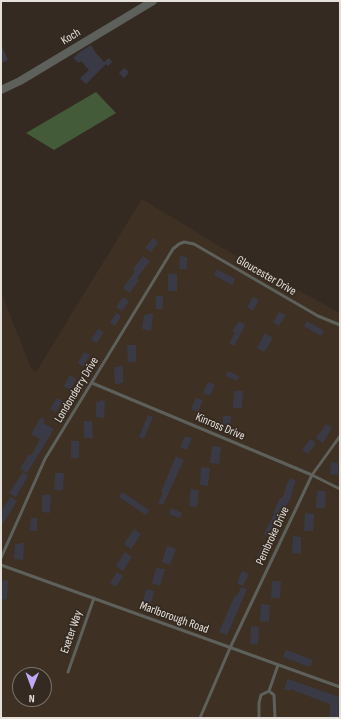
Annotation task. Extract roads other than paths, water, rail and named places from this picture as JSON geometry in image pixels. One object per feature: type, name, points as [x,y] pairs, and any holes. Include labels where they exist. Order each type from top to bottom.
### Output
[{"type":"street","name":"Koch","points":[[1,90],[20,82],[153,1]]},
{"type":"lane","name":"Gloucester Drive","points":[[184,242],[194,244],[318,316],[340,325]]},
{"type":"lane","name":"Londonderry Drive","points":[[1,558],[45,459],[173,248],[184,242]]},
{"type":"lane","name":"Kinross Drive","points":[[92,383],[312,475],[340,489]]},
{"type":"lane","name":"Pembroke Drive","points":[[200,718],[230,648],[312,475],[340,436]]},
{"type":"lane","name":"Marlborough Road","points":[[1,565],[340,687]]},
{"type":"lane","name":"Exeter Way","points":[[68,672],[94,598]]},
{"type":"lane","points":[[259,718],[259,702],[261,695],[269,691],[278,665]]},
{"type":"lane","points":[[269,691],[274,695],[275,718]]}]
